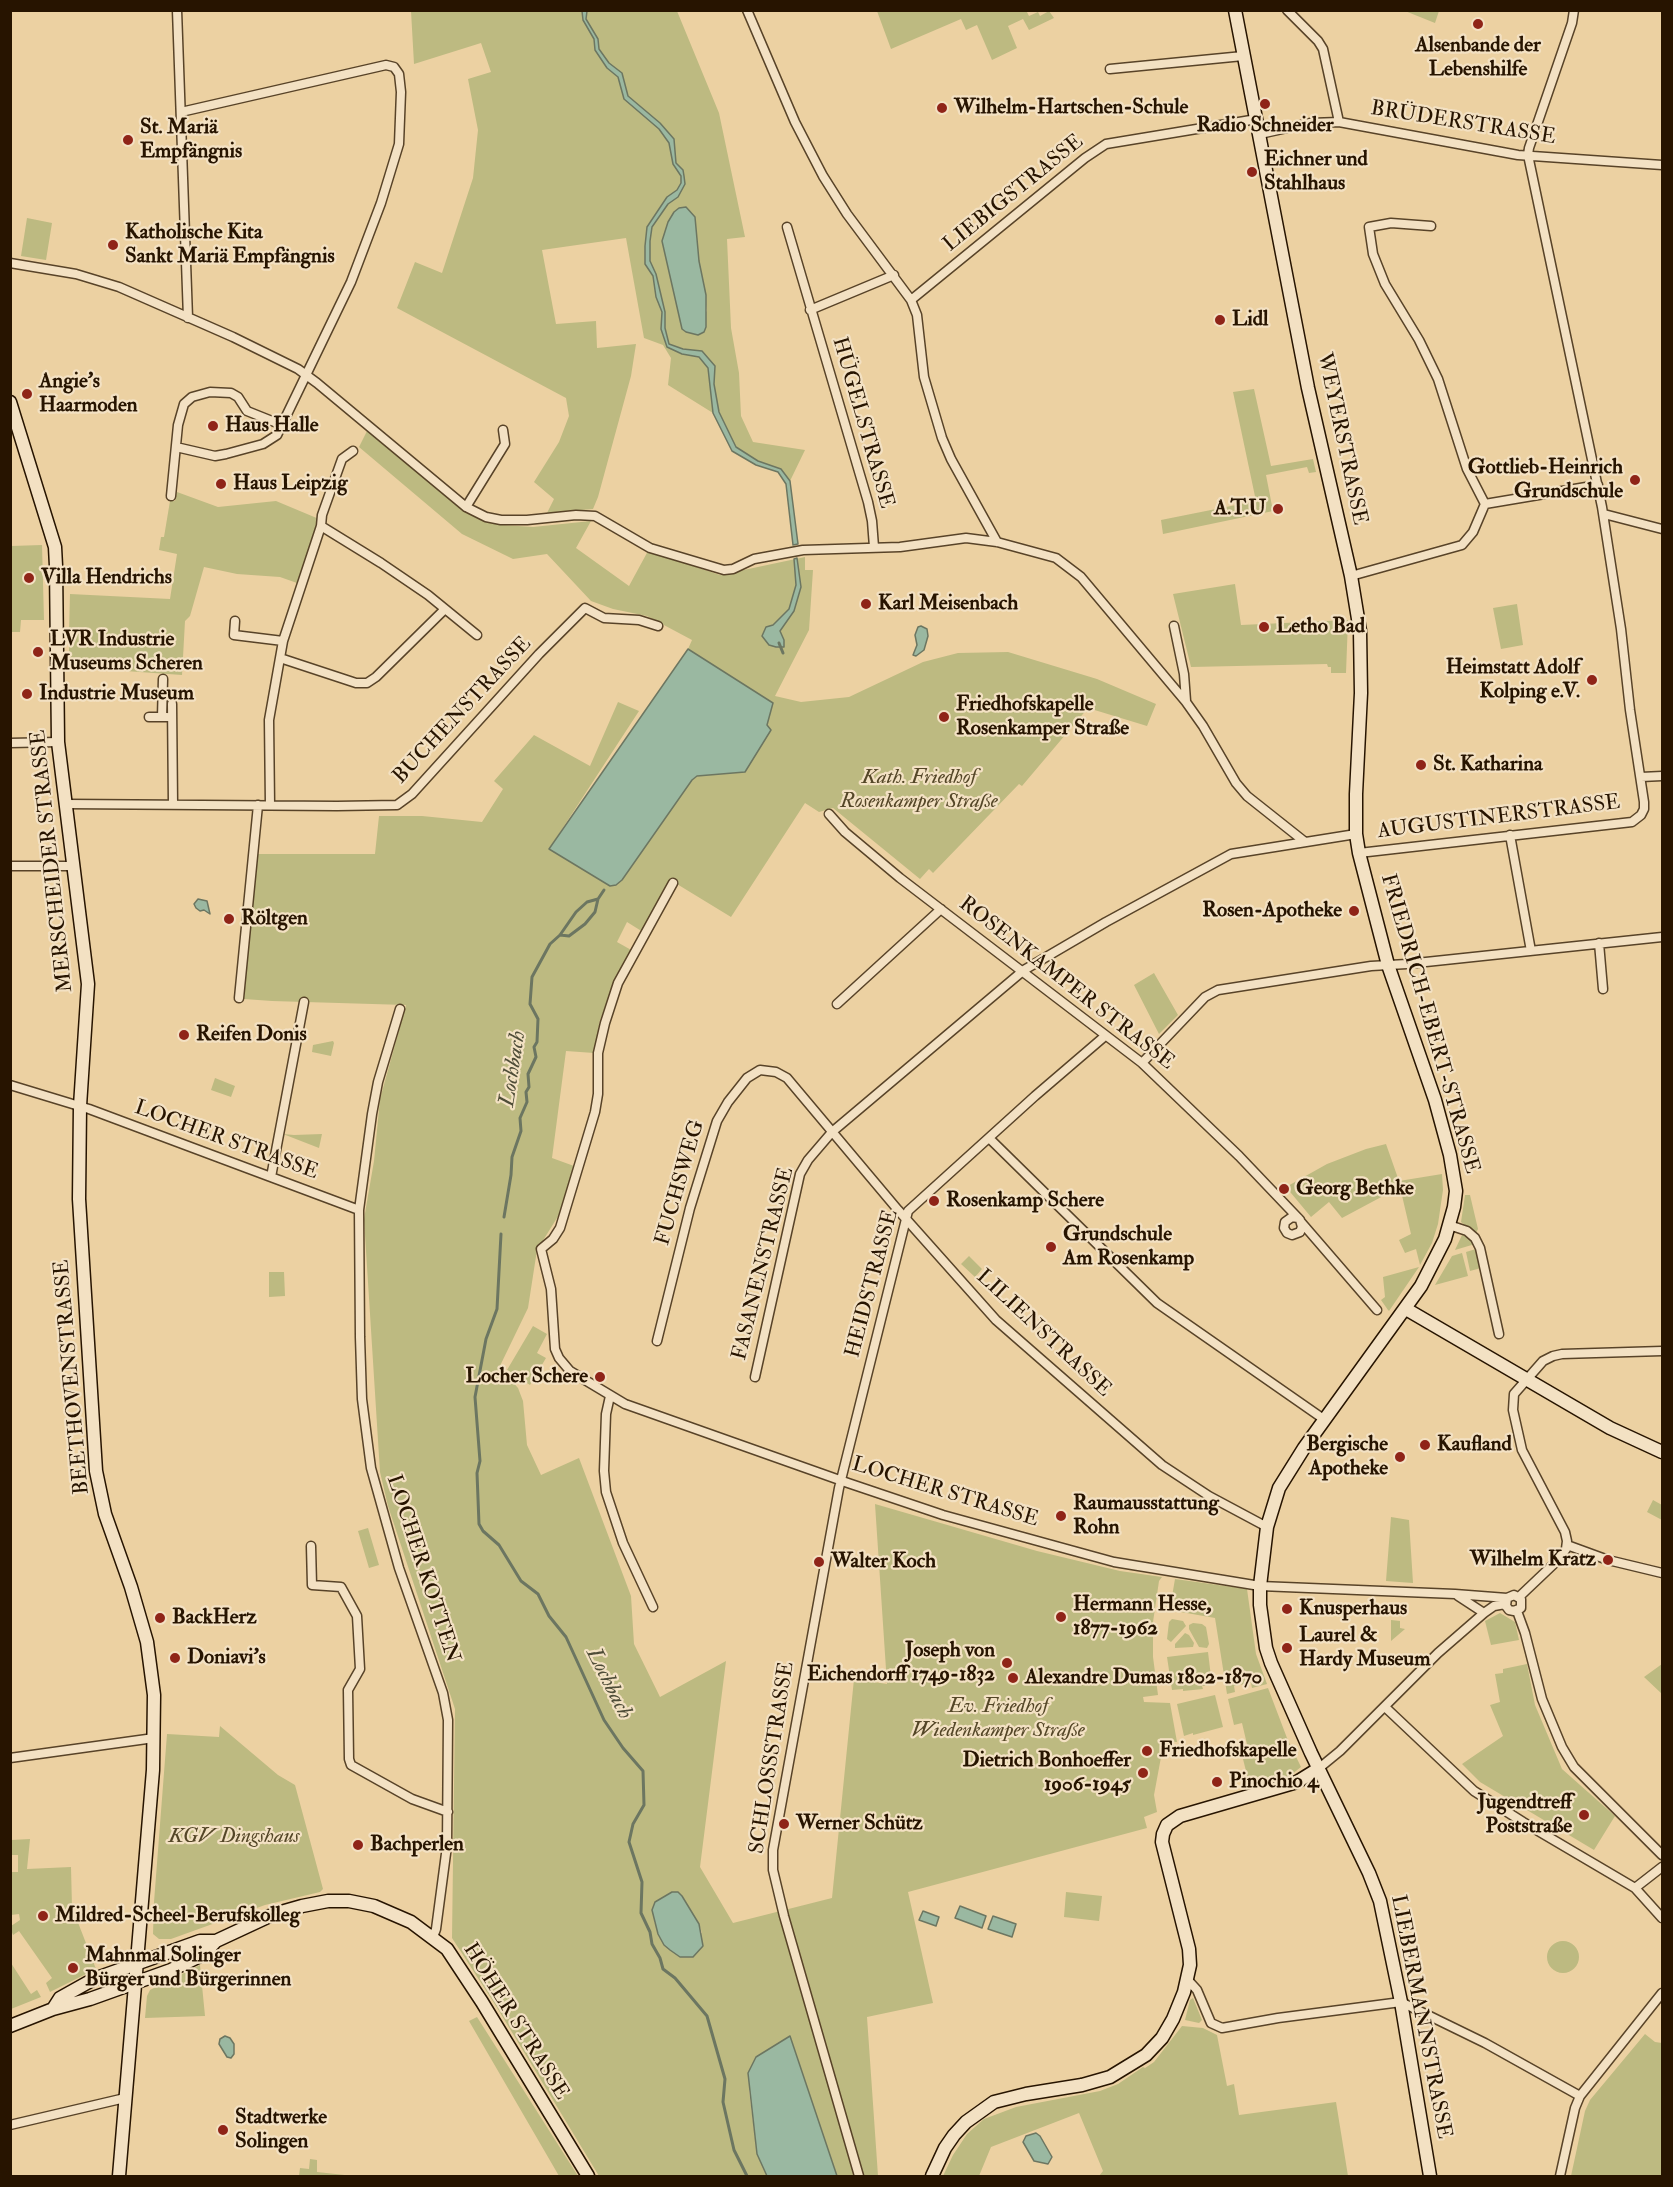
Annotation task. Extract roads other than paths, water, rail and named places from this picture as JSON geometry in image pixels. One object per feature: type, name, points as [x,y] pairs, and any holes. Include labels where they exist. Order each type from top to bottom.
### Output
[{"type":"main road","name":"WEYERSTRASSE","points":[[1235,10],[1308,388],[1351,576],[1360,631],[1356,834]]},
{"type":"main road","name":"MERSCHEIDER STRASSE","points":[[12,409],[55,547],[58,742],[86,956],[88,994],[80,1106]]},
{"type":"main road","name":"FRIEDRICH-EBERT-STRASSE","points":[[1267,1527],[1273,1502],[1283,1479],[1406,1309],[1441,1249],[1456,1191],[1450,1155],[1432,1092],[1388,965],[1356,834]]},
{"type":"main road","name":"BEETHOVENSTRASSE","points":[[80,1106],[81,1241],[97,1478],[105,1514],[131,1587],[147,1642],[154,1695],[154,1738],[119,2176]]},
{"type":"main road","points":[[1406,1309],[1610,1428],[1662,1452]]},
{"type":"main road","name":"LIEBERMANNSTRASSE","points":[[1267,1527],[1260,1586],[1261,1618],[1266,1648],[1318,1769],[1369,1873],[1380,1901],[1401,2001],[1430,2176]]},
{"type":"main road","points":[[932,2176],[954,2135],[966,2122],[986,2107],[1007,2098],[1082,2085],[1110,2077],[1146,2055],[1162,2038],[1173,2019],[1190,1965],[1189,1949],[1162,1842],[1162,1834],[1167,1825],[1180,1816],[1297,1782],[1318,1769]]},
{"type":"main road","name":"HÖHER STRASSE","points":[[10,2026],[53,2009],[135,1983],[204,1954],[216,1941],[274,1914],[328,1901],[363,1904],[385,1910],[411,1922],[447,1949],[588,2176]]},
{"type":"main road","name":"HÖHER STRASSE","points":[[53,2009],[60,1998],[83,1985],[200,1941],[216,1941]]},
{"type":"street","points":[[177,10],[188,318]]},
{"type":"street","points":[[747,10],[795,122],[823,176],[847,214],[911,300],[916,315],[924,377],[942,438],[996,542]]},
{"type":"street","points":[[1287,10],[1323,49],[1339,122]]},
{"type":"street","points":[[1574,10],[1572,23],[1528,148],[1528,155],[1604,514],[1641,777],[1662,776]]},
{"type":"street","points":[[1110,69],[1243,56]]},
{"type":"street","points":[[176,447],[215,456],[270,441],[277,435],[351,282],[394,164],[400,128],[399,74],[394,67],[386,66],[181,112]]},
{"type":"street","name":"LIEBIGSTRASSE","points":[[911,300],[1085,158],[1106,144],[1257,119]]},
{"type":"street","name":"BRÜDERSTRASSE","points":[[1260,134],[1310,123],[1339,122],[1528,155],[1662,165]]},
{"type":"street","points":[[1431,226],[1391,223],[1369,227],[1374,254],[1385,284],[1419,340],[1438,379],[1467,469],[1485,504]]},
{"type":"street","name":"HÜGELSTRASSE","points":[[786,227],[868,502],[874,548]]},
{"type":"street","points":[[10,263],[75,274],[104,282],[233,337],[306,375],[466,507],[486,517],[501,520],[527,520],[576,515],[595,516],[650,548],[724,570],[732,569],[754,559],[803,550],[900,547],[966,538],[996,542],[1056,558],[1081,577],[1186,702],[1242,791],[1305,842]]},
{"type":"street","points":[[810,310],[894,275]]},
{"type":"street","points":[[171,496],[177,430],[184,404],[192,397],[210,392],[235,394],[247,411],[282,425]]},
{"type":"street","points":[[466,507],[505,444],[503,430]]},
{"type":"street","points":[[270,805],[269,720],[280,657],[321,526],[322,515],[342,459],[353,451]]},
{"type":"street","points":[[1485,504],[1598,485]]},
{"type":"street","points":[[1351,576],[1462,545],[1473,532],[1485,504]]},
{"type":"street","points":[[1604,514],[1662,529]]},
{"type":"street","points":[[321,526],[381,562],[428,595],[477,635]]},
{"type":"street","name":"BUCHENSTRASSE","points":[[66,804],[397,805],[404,801],[539,654],[585,608],[604,618],[639,620],[658,626]]},
{"type":"street","points":[[280,657],[356,683],[367,683],[376,677],[445,609]]},
{"type":"street","points":[[235,621],[234,635],[284,641]]},
{"type":"street","points":[[1174,626],[1183,667],[1186,702]]},
{"type":"street","points":[[162,717],[163,679]]},
{"type":"street","points":[[172,704],[173,804]]},
{"type":"street","points":[[149,717],[173,717]]},
{"type":"street","points":[[10,742],[58,742]]},
{"type":"street","name":"AUGUSTINERSTRASSE","points":[[1359,853],[1632,822],[1641,815],[1644,802],[1641,777]]},
{"type":"street","points":[[239,998],[258,805]]},
{"type":"street","name":"ROSENKAMPER STRASSE","points":[[829,814],[845,832],[900,878],[1024,970],[1142,1063],[1239,1156],[1300,1220],[1377,1310]]},
{"type":"street","name":"FASANENSTRASSE","points":[[755,1377],[800,1174],[808,1160],[832,1132],[1024,970],[1106,922],[1231,854],[1356,834]]},
{"type":"street","points":[[1510,835],[1530,951]]},
{"type":"street","points":[[10,866],[74,866]]},
{"type":"street","name":"LOCHER STRASSE","points":[[674,883],[618,983],[598,1053],[598,1094],[595,1112],[560,1228],[554,1239],[541,1249],[551,1289],[554,1338],[559,1358],[570,1371],[610,1396],[677,1423],[841,1481],[943,1515],[1114,1562],[1260,1586],[1455,1594],[1506,1601]]},
{"type":"street","points":[[837,1004],[941,909]]},
{"type":"street","points":[[1142,1063],[1205,997],[1214,992],[1388,965],[1662,937]]},
{"type":"street","points":[[1599,943],[1603,989]]},
{"type":"street","points":[[271,1177],[304,1002]]},
{"type":"street","name":"LOCHER KOTTEN","points":[[400,1009],[378,1082],[359,1210],[360,1359],[370,1468],[399,1568],[443,1693],[448,1730],[447,1846],[433,1938]]},
{"type":"street","name":"HEIDSTRASSE","points":[[841,1481],[905,1218],[910,1208],[1105,1036]]},
{"type":"street","name":"FUCHSWEG","points":[[657,1341],[690,1208],[717,1122],[728,1102],[754,1072],[765,1070],[781,1073]]},
{"type":"street","name":"LILIENSTRASSE","points":[[781,1073],[996,1320],[1162,1465],[1209,1496],[1267,1527]]},
{"type":"street","name":"LOCHER STRASSE","points":[[10,1084],[80,1106],[359,1210]]},
{"type":"street","points":[[989,1138],[1157,1303],[1324,1420]]},
{"type":"street","points":[[1449,1225],[1467,1231],[1475,1238],[1480,1248],[1499,1334]]},
{"type":"street","points":[[1519,1597],[1559,1559],[1567,1545],[1565,1532],[1527,1463],[1516,1429],[1514,1394],[1543,1362],[1562,1354],[1662,1351]]},
{"type":"street","points":[[610,1396],[606,1414],[604,1471],[606,1492],[623,1544],[653,1608]]},
{"type":"street","name":"SCHLOSSSTRASSE","points":[[841,1481],[773,1850],[773,1870],[784,1916],[859,2176]]},
{"type":"street","points":[[1567,1545],[1608,1560],[1662,1573]]},
{"type":"street","points":[[311,1546],[312,1585],[341,1587],[357,1616],[360,1669],[348,1690],[351,1765],[412,1799],[448,1812]]},
{"type":"street","points":[[1455,1594],[1484,1613]]},
{"type":"street","points":[[1318,1769],[1340,1751],[1438,1653],[1484,1613],[1514,1595],[1519,1597]]},
{"type":"street","points":[[1517,1611],[1522,1604],[1519,1597]]},
{"type":"street","points":[[1506,1601],[1509,1610],[1517,1611]]},
{"type":"street","points":[[1517,1611],[1542,1698],[1562,1747],[1574,1767],[1662,1855]]},
{"type":"street","points":[[1385,1707],[1474,1791],[1635,1888],[1662,1918]]},
{"type":"street","points":[[10,1758],[154,1738]]},
{"type":"street","points":[[1635,1888],[1662,1867]]},
{"type":"street","points":[[1187,1979],[1197,1990],[1211,2023],[1222,2028],[1289,2016],[1401,2001],[1485,2043],[1580,2096]]},
{"type":"street","points":[[1560,2176],[1575,2108],[1580,2096],[1662,1993]]},
{"type":"street","points":[[10,2125],[125,2098]]},
{"type":"waterway","points":[[779,643],[783,653]]},
{"type":"waterway","name":"Lochbach","points":[[560,935],[569,936],[585,924],[595,912],[598,899],[604,890]]},
{"type":"waterway","name":"Lochbach","points":[[504,1217],[512,1157],[521,1131],[520,1118],[527,1102],[528,1074],[536,1057],[534,1047],[537,1042],[538,1019],[530,1004],[532,977],[550,944],[560,935],[576,912],[587,902],[598,899]]},
{"type":"waterway","name":"Lochbach","points":[[501,1234],[497,1309],[486,1339],[475,1397],[480,1461],[477,1473],[479,1524],[483,1531],[499,1545],[521,1581],[538,1594],[549,1616],[566,1637],[604,1720],[623,1748],[643,1771],[644,1805],[633,1824],[629,1842],[642,1882],[641,1913],[663,1969],[675,1978],[707,2016],[725,2079],[723,2102],[734,2150],[747,2176]]},
{"type":"place","name":"Alsenbande der Lebenshilfe","points":[[1478,24]]},
{"type":"place","name":"Radio Schneider","points":[[1265,104]]},
{"type":"place","name":"Wilhelm-Hartschen-Schule","points":[[942,108]]},
{"type":"place","name":"St. Mariä Empfängnis","points":[[128,140]]},
{"type":"place","name":"Eichner und Stahlhaus","points":[[1252,172]]},
{"type":"place","name":"Katholische Kita Sankt Mariä Empfängnis","points":[[113,245]]},
{"type":"place","name":"Lidl","points":[[1220,320]]},
{"type":"place","name":"Angie's Haarmoden","points":[[27,394]]},
{"type":"place","name":"Haus Halle","points":[[213,426]]},
{"type":"place","name":"Gottlieb-Heinrich Grundschule","points":[[1635,480]]},
{"type":"place","name":"Haus Leipzig","points":[[221,484]]},
{"type":"place","name":"A.T.U","points":[[1278,509]]},
{"type":"place","name":"Villa Hendrichs","points":[[29,578]]},
{"type":"place","name":"Karl Meisenbach","points":[[866,604]]},
{"type":"place","name":"Letho Bad","points":[[1264,627]]},
{"type":"place","name":"LVR Industrie Museums Scheren","points":[[38,652]]},
{"type":"place","name":"Heimstatt Adolf Kolping e.V.","points":[[1592,680]]},
{"type":"place","name":"Industrie Museum","points":[[27,694]]},
{"type":"place","name":"Friedhofskapelle Rosenkamper Straße","points":[[944,717]]},
{"type":"place","name":"St. Katharina","points":[[1421,765]]},
{"type":"place","name":"Rosen-Apotheke","points":[[1354,911]]},
{"type":"place","name":"Röltgen","points":[[229,919]]},
{"type":"place","name":"Reifen Donis","points":[[184,1035]]},
{"type":"place","name":"Georg Bethke","points":[[1284,1189]]},
{"type":"place","name":"Rosenkamp Schere","points":[[934,1201]]},
{"type":"place","name":"Grundschule Am Rosenkamp","points":[[1051,1247]]},
{"type":"place","name":"Locher Schere","points":[[600,1377]]},
{"type":"place","name":"Kaufland","points":[[1425,1445]]},
{"type":"place","name":"Bergische Apotheke","points":[[1400,1457]]},
{"type":"place","name":"Raumausstattung Rohn","points":[[1061,1516]]},
{"type":"place","name":"Wilhelm Kratz","points":[[1608,1560]]},
{"type":"place","name":"Walter Koch","points":[[819,1562]]},
{"type":"place","name":"Knusperhaus","points":[[1287,1609]]},
{"type":"place","name":"Hermann Hesse, 1877-1962","points":[[1061,1617]]},
{"type":"place","name":"BackHerz","points":[[160,1618]]},
{"type":"place","name":"Laurel & Hardy Museum","points":[[1287,1648]]},
{"type":"place","name":"Doniavi's","points":[[175,1658]]},
{"type":"place","name":"Joseph von Eichendorff 1749-1832","points":[[1007,1663]]},
{"type":"place","name":"Alexandre Dumas 1802-1870","points":[[1013,1678]]},
{"type":"place","name":"Friedhofskapelle","points":[[1147,1751]]},
{"type":"place","name":"Dietrich Bonhoeffer 1906-1945","points":[[1143,1773]]},
{"type":"place","name":"Pinochio 4","points":[[1217,1782]]},
{"type":"place","name":"Jugendtreff Poststraße","points":[[1584,1815]]},
{"type":"place","name":"Werner Schütz","points":[[784,1824]]},
{"type":"place","name":"Bachperlen","points":[[358,1845]]},
{"type":"place","name":"Mildred-Scheel-Berufskolleg","points":[[43,1916]]},
{"type":"place","name":"Mahnmal Solinger Bürger und Bürgerinnen","points":[[73,1968]]},
{"type":"place","name":"Stadtwerke Solingen","points":[[223,2130]]},
{"type":"park label","name":"Kath. Friedhof Rosenkamper Straße","points":[[919,790]]},
{"type":"park label","name":"Ev. Friedhof Wiedenkamper Straße","points":[[998,1719]]},
{"type":"park label","name":"KGV Dingshaus","points":[[234,1837]]}]
